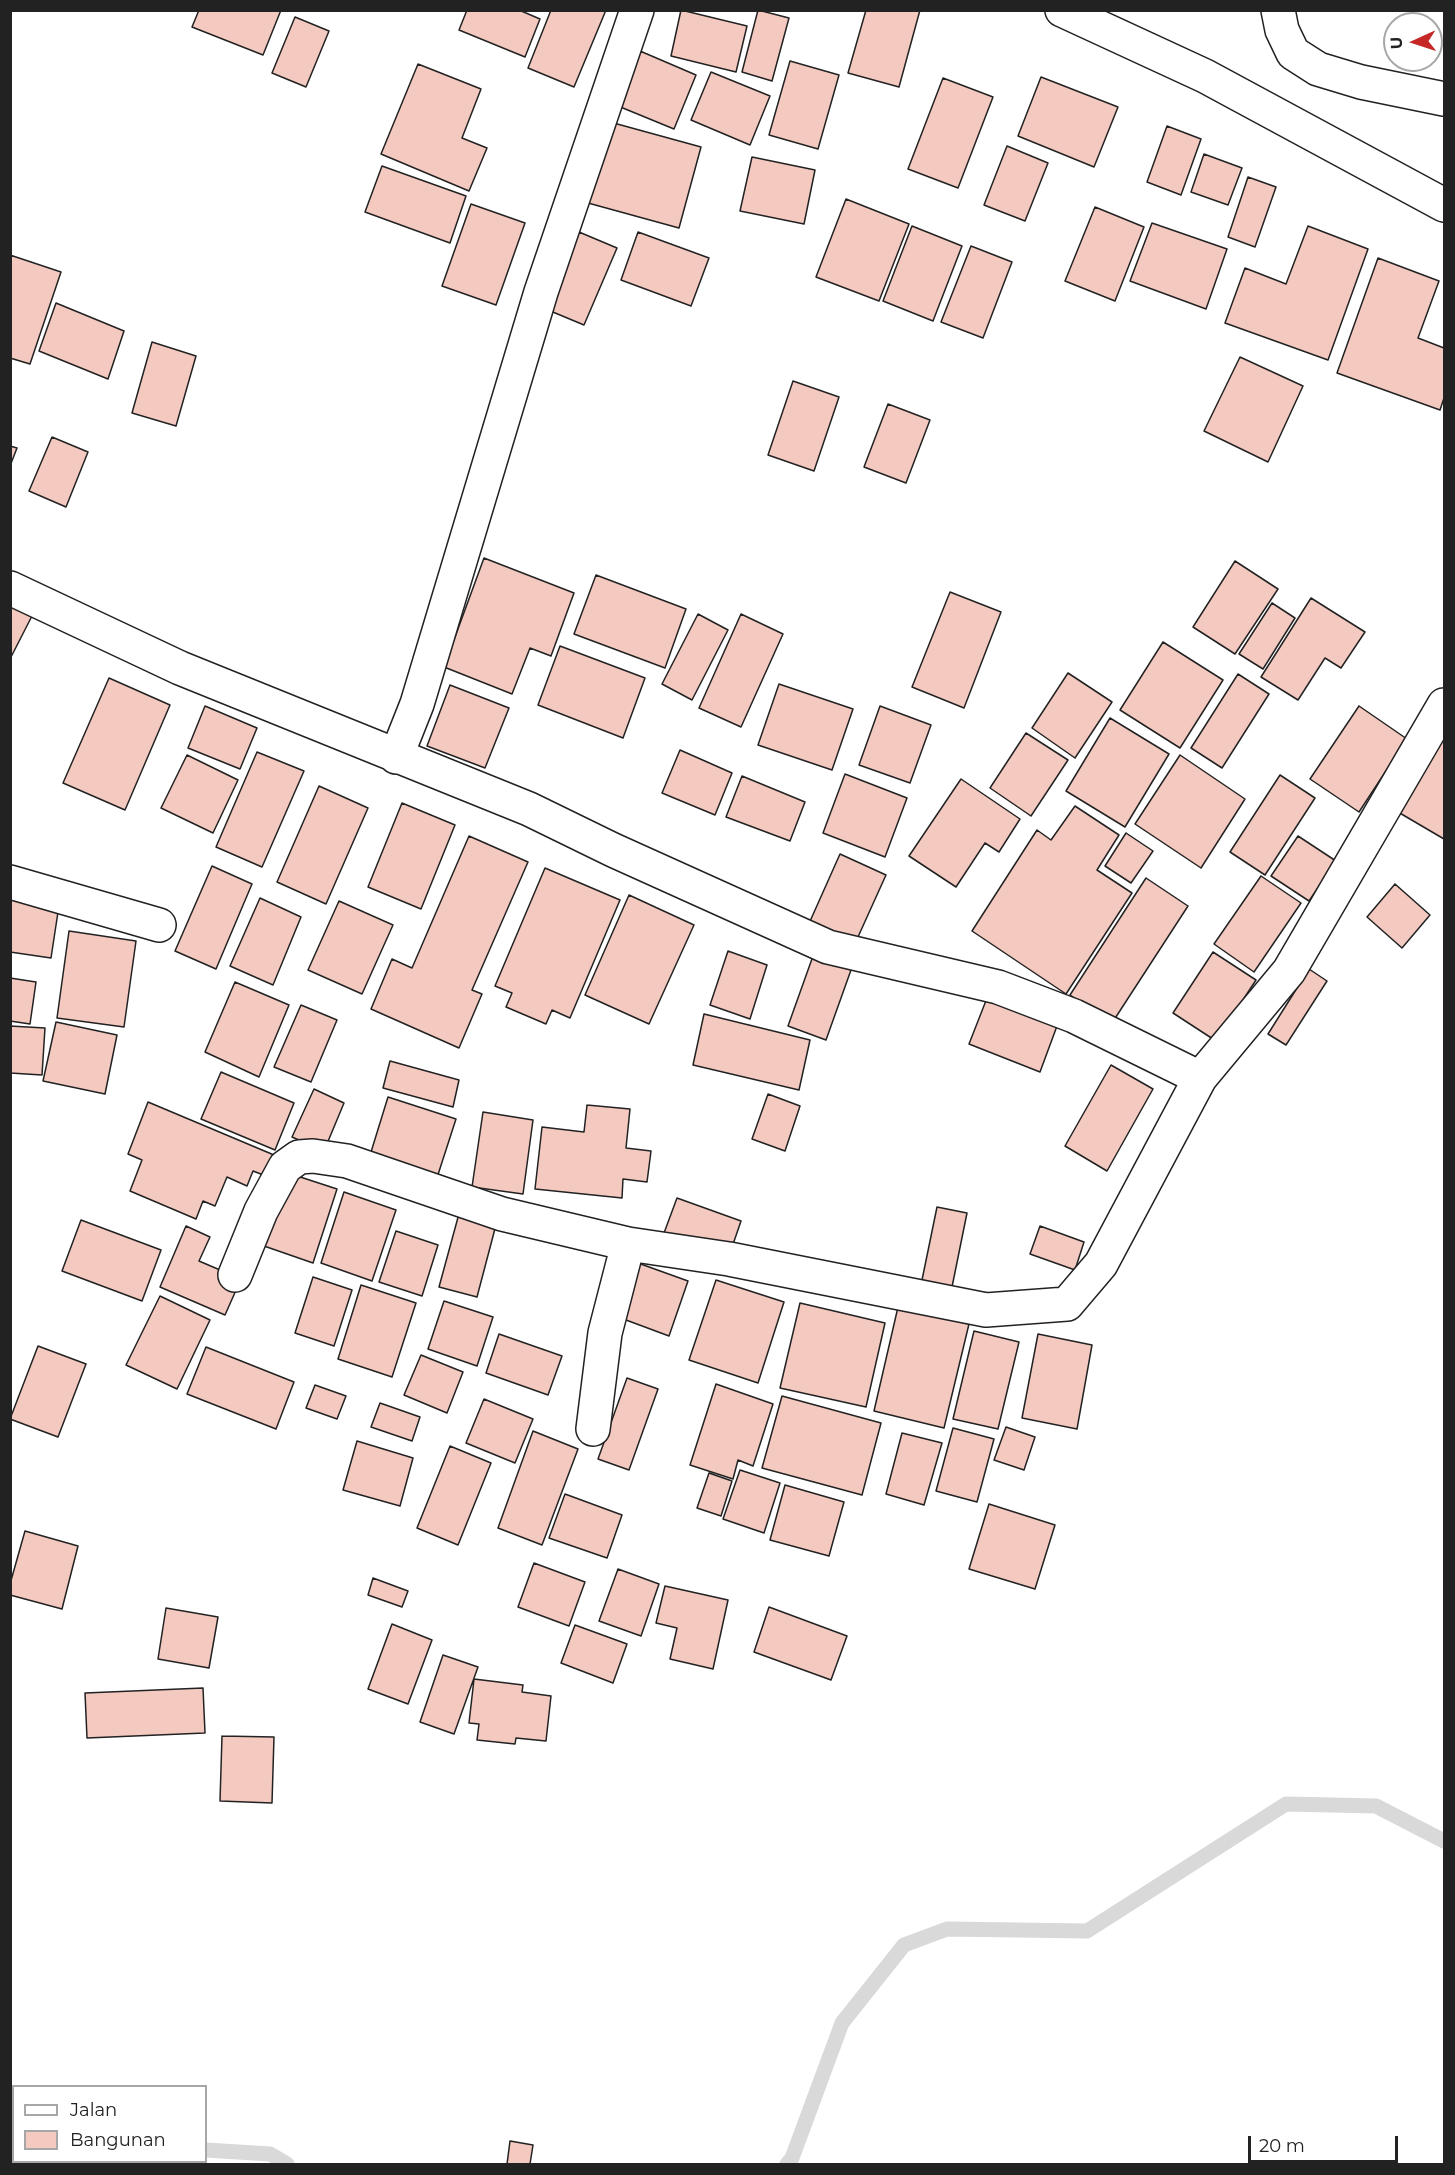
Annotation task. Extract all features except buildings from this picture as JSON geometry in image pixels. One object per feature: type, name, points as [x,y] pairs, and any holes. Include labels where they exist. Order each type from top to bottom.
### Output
[{"type":"street","points":[[396,757],[417,704],[541,292],[637,10]]},
{"type":"street","points":[[1062,10],[1205,76],[1444,205]]},
{"type":"street","points":[[1278,10],[1282,30],[1293,53],[1318,69],[1361,82],[1444,99]]},
{"type":"street","points":[[10,588],[180,668],[529,809],[613,850],[828,947],[998,987],[1074,1017],[1200,1078]]},
{"type":"street","points":[[235,1275],[261,1211],[285,1167],[299,1157],[329,1157],[347,1161],[502,1214],[628,1244],[729,1259],[986,1310],[1067,1304],[1101,1264],[1200,1078],[1289,971],[1444,705]]},
{"type":"street","points":[[10,882],[159,925]]},
{"type":"street","points":[[593,1429],[605,1333],[628,1244]]},
{"type":"waterway","points":[[787,2164],[792,2158],[842,2023],[904,1945],[947,1929],[1087,1931],[1286,1804],[1376,1806],[1444,1841]]},
{"type":"waterway","points":[[207,2150],[270,2154],[287,2164]]}]
